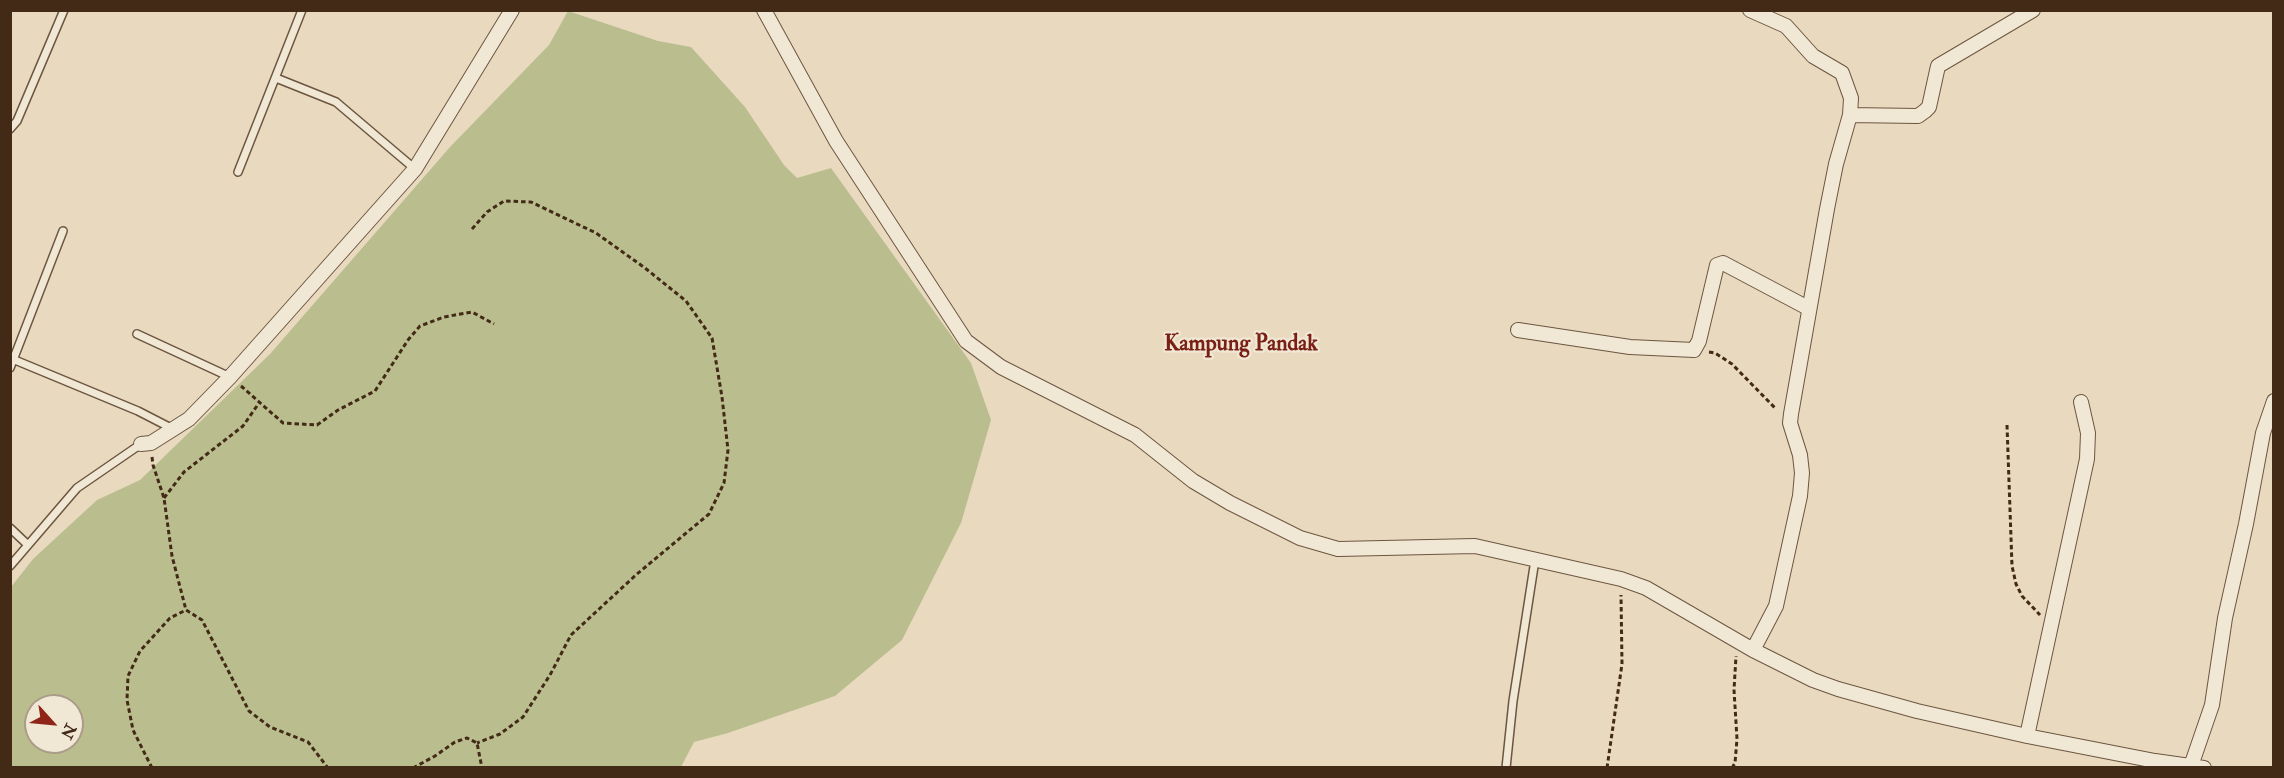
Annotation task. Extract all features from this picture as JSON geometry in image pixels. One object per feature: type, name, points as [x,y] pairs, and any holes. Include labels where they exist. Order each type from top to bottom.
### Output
[{"type":"street","points":[[146,444],[174,430],[189,419],[415,169],[512,10]]},
{"type":"street","points":[[764,10],[836,141],[960,334],[982,355],[1000,367],[1135,435],[1208,491],[1300,538],[1338,549],[1475,546],[1621,579],[1646,588],[1736,641],[1813,680],[1917,711],[2027,736],[2197,767],[2212,705],[2224,618],[2246,524],[2263,433],[2274,401]]},
{"type":"street","points":[[1750,10],[1786,26],[1813,56],[1842,73],[1851,98],[1850,116],[1836,164],[1808,308],[1790,423],[1800,454],[1802,473],[1800,496],[1776,606],[1753,650]]},
{"type":"street","points":[[1850,116],[1918,116],[1929,107],[1938,66],[2033,10]]},
{"type":"street","points":[[1518,330],[1619,346],[1694,351],[1699,340],[1717,265],[1723,263],[1808,308]]},
{"type":"street","points":[[2027,736],[2087,459],[2088,433],[2081,402]]},
{"type":"lane","points":[[10,129],[17,121],[64,10]]},
{"type":"lane","points":[[238,172],[303,10]]},
{"type":"lane","points":[[276,78],[336,102],[415,169]]},
{"type":"lane","points":[[10,368],[63,231]]},
{"type":"lane","points":[[137,334],[230,376]]},
{"type":"lane","points":[[12,358],[138,411],[174,430]]},
{"type":"lane","points":[[10,566],[77,488],[146,444]]},
{"type":"lane","points":[[10,528],[28,545]]},
{"type":"lane","points":[[1506,768],[1513,701],[1535,560]]},
{"type":"path","points":[[413,768],[455,742],[467,738],[477,743],[500,734],[523,717],[550,675],[571,635],[637,574],[709,514],[724,483],[728,450],[712,338],[686,301],[645,267],[596,233],[531,202],[504,201],[487,212],[472,229]]},
{"type":"path","points":[[230,376],[283,423],[317,425],[338,410],[375,391],[408,340],[420,326],[444,317],[472,312],[494,324]]},
{"type":"path","points":[[1694,351],[1714,352],[1732,364],[1790,423]]},
{"type":"path","points":[[164,498],[184,472],[243,426],[259,403]]},
{"type":"path","points":[[2007,425],[2012,566],[2016,584],[2022,596],[2034,610],[2052,624]]},
{"type":"path","points":[[146,444],[164,498],[172,556],[186,610],[202,620],[249,711],[270,727],[308,742],[328,768]]},
{"type":"path","points":[[1607,768],[1622,664],[1621,579]]},
{"type":"path","points":[[152,768],[133,730],[127,700],[128,676],[140,651],[170,618],[186,610]]},
{"type":"path","points":[[1732,768],[1735,762],[1737,739],[1734,690],[1736,641]]},
{"type":"path","points":[[477,743],[482,768]]},
{"type":"green space","points":[[568,11],[658,41],[691,47],[745,107],[784,165],[797,178],[831,168],[971,363],[991,420],[961,523],[902,640],[835,696],[728,733],[694,742],[681,767],[11,767],[11,587],[33,559],[97,500],[140,480],[270,354],[450,147],[549,45]]},
{"type":"district","name":"Kampung Pandak","points":[[1241,345]]}]
